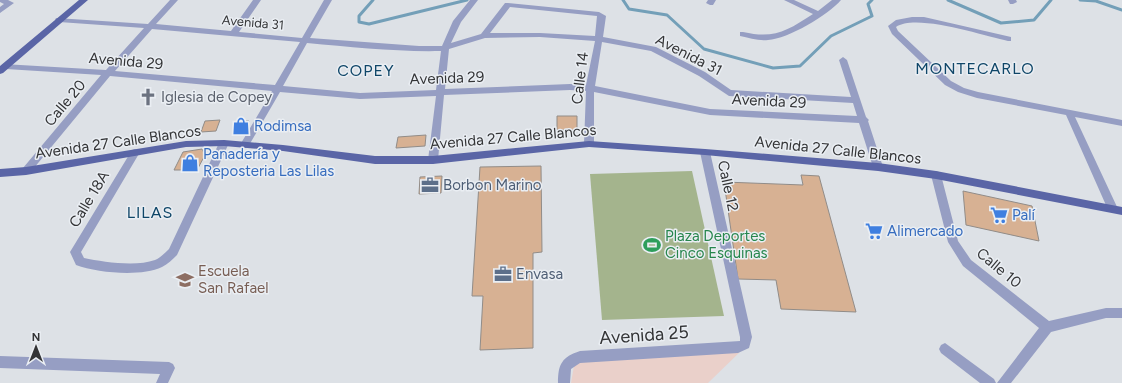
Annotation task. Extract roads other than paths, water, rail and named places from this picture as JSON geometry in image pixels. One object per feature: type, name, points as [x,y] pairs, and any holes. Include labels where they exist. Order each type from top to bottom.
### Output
[{"type":"main road","points":[[3,68],[84,0]]},
{"type":"main road","name":"Avenida 27 Calle Blancos","points":[[0,173],[26,171],[186,144],[224,143],[283,148],[375,160],[433,160],[589,144],[706,152],[878,167],[936,175],[1117,210]]},
{"type":"street","points":[[0,0],[9,2],[8,6],[0,11]]},
{"type":"street","name":"Calle 20","points":[[26,171],[108,73],[174,0]]},
{"type":"street","points":[[233,34],[257,0]]},
{"type":"street","points":[[245,145],[328,0]]},
{"type":"street","points":[[788,0],[819,14]]},
{"type":"street","points":[[743,34],[768,38],[781,35],[819,14],[838,0]]},
{"type":"street","points":[[433,160],[445,48],[457,21],[472,3]]},
{"type":"street","name":"Calle 14","points":[[484,36],[506,6],[598,13],[602,16],[600,39],[590,88],[589,144]]},
{"type":"street","points":[[1008,39],[924,19],[911,19],[896,22],[892,26],[895,32],[948,83],[961,90],[977,95],[1122,123]]},
{"type":"street","name":"Avenida 31","points":[[59,20],[150,26],[364,46],[445,48],[484,36],[540,35],[600,39],[653,49],[702,74],[729,93],[857,100]]},
{"type":"street","points":[[843,60],[864,120],[878,167]]},
{"type":"street","name":"Avenida 29","points":[[3,68],[108,73],[360,96],[570,87],[590,88],[710,112],[864,120]]},
{"type":"street","points":[[1069,113],[1117,210]]},
{"type":"street","name":"Calle 18A","points":[[135,152],[75,252],[80,262],[97,267],[141,267],[159,264],[173,252],[224,143]]},
{"type":"street","name":"Calle 12","points":[[706,152],[746,337],[745,344]]},
{"type":"street","name":"Calle 10","points":[[936,175],[953,242],[967,263],[1047,327]]},
{"type":"street","points":[[1003,383],[1047,327],[1106,313],[1122,313]]},
{"type":"street","name":"Avenida 25","points":[[564,383],[566,364],[571,359],[580,357],[738,347],[745,344]]},
{"type":"street","points":[[944,349],[990,383]]},
{"type":"street","points":[[0,362],[169,368],[162,383]]},
{"type":"waterway","points":[[373,0],[359,16],[359,22],[369,24],[467,0]]},
{"type":"waterway","points":[[623,0],[629,9],[667,15],[704,49],[773,68],[800,66],[831,36],[872,16],[868,4],[872,0]]},
{"type":"waterway","points":[[948,0],[1001,23],[1034,20],[1051,0]]},
{"type":"waterway","points":[[1080,0],[1096,1],[1122,10]]},
{"type":"place","name":"Iglesia de Copey","points":[[148,97]]},
{"type":"place","name":"Rodimsa","points":[[241,126]]},
{"type":"place","name":"Panadería y Reposteria Las Lilas","points":[[190,163]]},
{"type":"place","name":"Borbon Marino","points":[[430,185]]},
{"type":"place","name":"Palí","points":[[999,215]]},
{"type":"place","name":"Alimercado","points":[[874,231]]},
{"type":"place","name":"Plaza Deportes Cinco Esquinas","points":[[652,245]]},
{"type":"place","name":"Envasa","points":[[503,274]]},
{"type":"place","name":"Escuela San Rafael","points":[[185,280]]},
{"type":"district","name":"MONTECARLO","points":[[975,68]]},
{"type":"district","name":"COPEY","points":[[366,70]]},
{"type":"district","name":"LILAS","points":[[150,212]]}]
